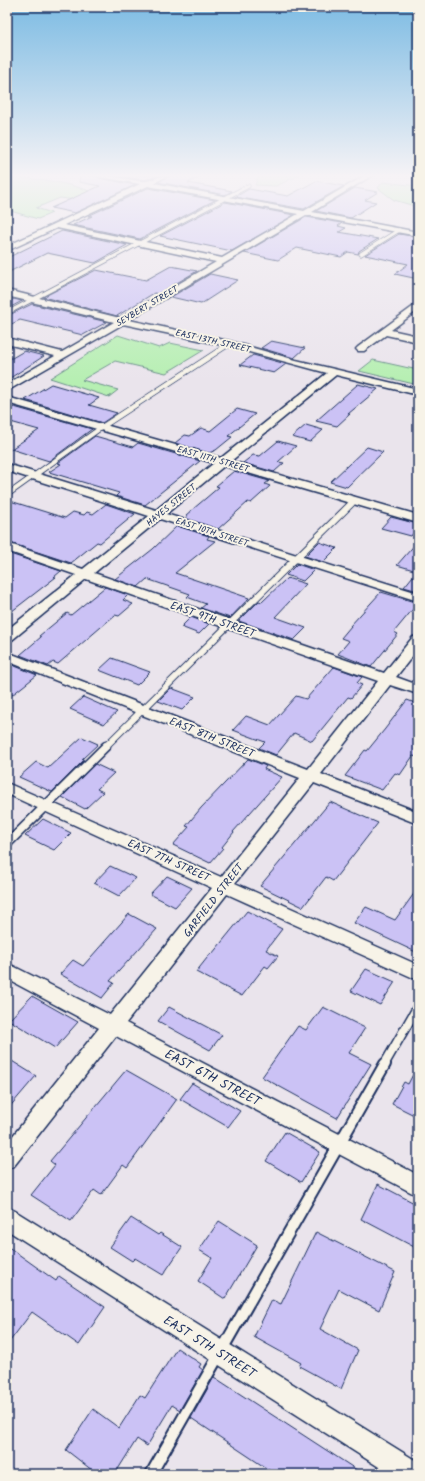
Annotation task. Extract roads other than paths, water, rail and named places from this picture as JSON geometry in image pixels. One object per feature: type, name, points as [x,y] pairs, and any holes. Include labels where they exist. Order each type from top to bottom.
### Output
[{"type":"street","points":[[7,249],[18,244]]},
{"type":"street","points":[[140,244],[223,261]]},
{"type":"street","name":"SEYBERT STREET","points":[[7,388],[252,244]]},
{"type":"street","name":"EAST 13TH STREET","points":[[7,293],[122,321],[230,344],[334,372],[418,392]]},
{"type":"street","points":[[361,349],[386,332],[418,306]]},
{"type":"street","points":[[386,332],[418,339]]},
{"type":"street","points":[[7,341],[63,356]]},
{"type":"street","name":"HAYES STREET","points":[[7,637],[334,372]]},
{"type":"street","name":"EAST 11TH STREET","points":[[7,400],[418,518]]},
{"type":"street","name":"EAST 10TH STREET","points":[[7,467],[418,597]]},
{"type":"street","name":"EAST 9TH STREET","points":[[7,547],[418,690]]},
{"type":"street","name":"GARFIELD STREET","points":[[7,1159],[418,640]]},
{"type":"street","name":"EAST 8TH STREET","points":[[7,656],[418,818]]},
{"type":"street","name":"EAST 7TH STREET","points":[[7,788],[418,973]]},
{"type":"street","name":"EAST 6TH STREET","points":[[7,970],[418,1186]]},
{"type":"street","name":"EAST 5TH STREET","points":[[7,1218],[413,1474]]},
{"type":"lane","points":[[7,313],[139,244]]},
{"type":"lane","points":[[361,254],[377,244]]},
{"type":"lane","points":[[7,495],[102,427],[230,344]]},
{"type":"lane","points":[[7,844],[355,500]]},
{"type":"lane","points":[[152,1474],[418,1006]]}]
